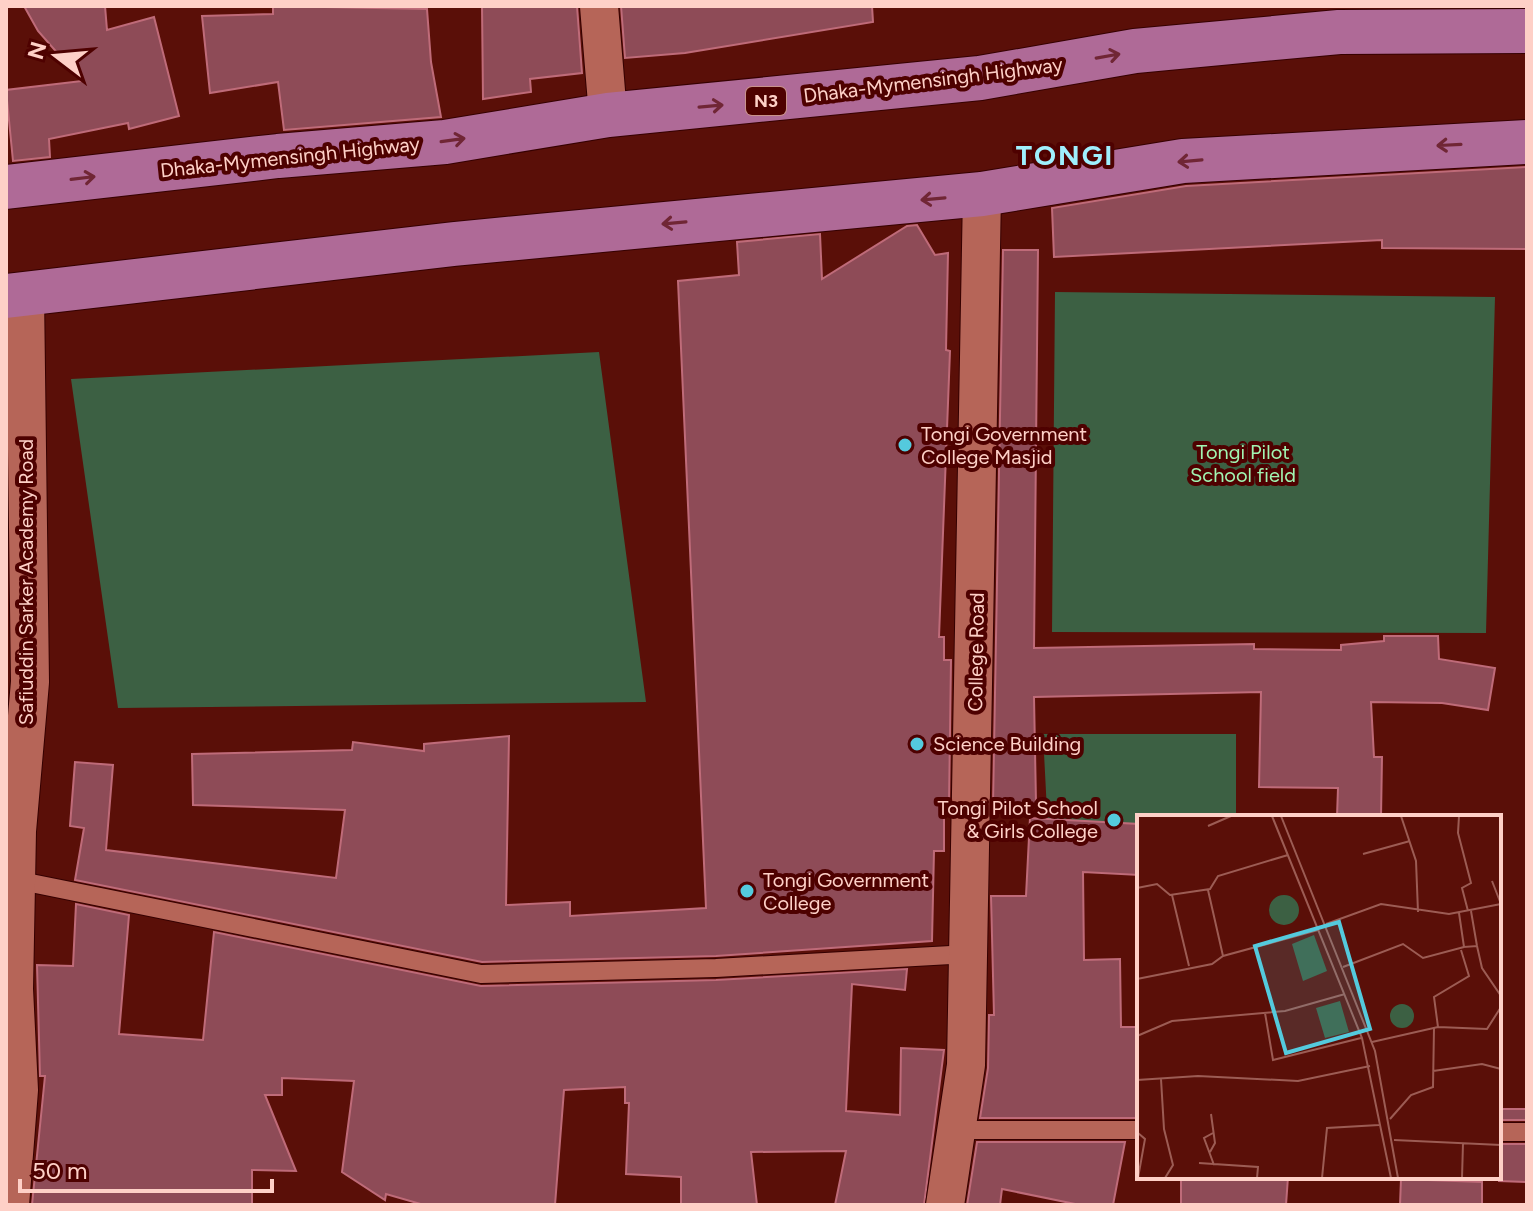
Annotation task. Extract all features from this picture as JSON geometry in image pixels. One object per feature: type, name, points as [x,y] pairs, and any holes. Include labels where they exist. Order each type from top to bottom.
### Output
[{"type":"highway","name":"Dhaka-Mymensingh Highway","points":[[6,187],[278,156],[445,142],[608,115],[980,78],[1135,51],[1339,32],[1527,31]]},
{"type":"highway","points":[[16,295],[454,244],[982,194],[1183,161],[1527,142]]},
{"type":"street","points":[[599,6],[608,115]]},
{"type":"street","name":"College Road","points":[[945,1205],[966,1065],[982,194]]},
{"type":"street","name":"Safiuddin Sarker Academy Road","points":[[10,1205],[19,1090],[14,989],[17,831],[30,682],[16,295]]},
{"type":"lane","points":[[16,880],[481,974],[716,968],[969,954]]},
{"type":"lane","points":[[956,1130],[1137,1130]]},
{"type":"lane","points":[[1501,1132],[1527,1132]]},
{"type":"green space","name":"Tongi Pilot School field","points":[[1055,292],[1495,297],[1486,633],[1052,632]]},
{"type":"green space","points":[[599,352],[646,702],[118,708],[71,379]]},
{"type":"green space","points":[[1043,734],[1236,734],[1236,814],[1137,815],[1137,849],[1049,850]]},
{"type":"building","points":[[24,6],[105,6],[107,30],[154,17],[179,116],[129,129],[128,123],[49,139],[50,157],[13,161],[6,90],[82,81],[38,31]]},
{"type":"building","points":[[273,6],[427,9],[431,62],[441,117],[284,130],[278,82],[210,93],[202,16],[273,14]]},
{"type":"building","points":[[482,6],[577,6],[582,73],[530,79],[531,92],[483,99]]},
{"type":"building","points":[[621,6],[872,6],[873,22],[685,53],[625,58]]},
{"type":"building","points":[[1527,167],[1527,249],[1382,248],[1382,240],[1054,257],[1052,208],[1186,186]]},
{"type":"building","points":[[917,225],[935,255],[948,253],[946,350],[950,351],[939,637],[944,637],[944,660],[951,660],[949,805],[944,805],[944,851],[934,851],[932,941],[716,956],[482,962],[75,880],[84,828],[70,826],[75,762],[113,765],[106,850],[336,878],[345,810],[193,805],[192,754],[352,750],[353,742],[424,751],[424,744],[509,736],[506,905],[570,902],[570,916],[706,908],[678,281],[739,275],[737,242],[820,234],[822,279],[907,226]]},
{"type":"building","points":[[1003,250],[1038,250],[1034,648],[1254,644],[1254,649],[1341,650],[1341,645],[1384,641],[1384,636],[1438,636],[1439,659],[1495,668],[1488,710],[1442,703],[1371,702],[1374,757],[1382,757],[1381,815],[1337,815],[1338,788],[1259,787],[1261,692],[1034,697],[1036,803],[993,804]]},
{"type":"building","points":[[1030,818],[1137,824],[1137,875],[1083,872],[1084,960],[1120,959],[1121,1027],[1137,1027],[1137,1118],[980,1118],[988,1068],[989,1015],[994,1015],[991,896],[1026,896]]},
{"type":"building","points":[[76,904],[129,915],[119,1034],[203,1040],[214,932],[481,986],[716,980],[907,969],[905,990],[852,984],[846,1111],[900,1115],[901,1048],[944,1050],[924,1205],[835,1205],[846,1151],[751,1152],[757,1205],[681,1205],[681,1177],[626,1174],[629,1103],[625,1103],[625,1087],[564,1090],[555,1205],[424,1205],[386,1194],[385,1200],[342,1172],[354,1081],[282,1078],[282,1095],[265,1095],[296,1171],[252,1170],[252,1205],[32,1205],[45,1076],[40,1076],[37,965],[73,966]]},
{"type":"building","points":[[1501,1109],[1527,1109],[1527,1120],[1501,1120]]},
{"type":"building","points":[[977,1142],[1125,1142],[1113,1205],[1080,1205],[1002,1189],[1000,1205],[967,1205]]},
{"type":"building","points":[[1501,1144],[1527,1144],[1526,1182],[1499,1181]]},
{"type":"building","points":[[1181,1179],[1288,1179],[1286,1205],[1181,1205]]},
{"type":"building","points":[[1401,1179],[1482,1182],[1482,1205],[1400,1205]]},
{"type":"place","name":"Tongi Government College Masjid","points":[[905,445]]},
{"type":"place","name":"Science Building","points":[[917,744]]},
{"type":"place","name":"Tongi Pilot School & Girls College","points":[[1114,820]]},
{"type":"place","name":"Tongi Government College","points":[[747,891]]},
{"type":"district","name":"TONGI","points":[[1065,155]]}]
